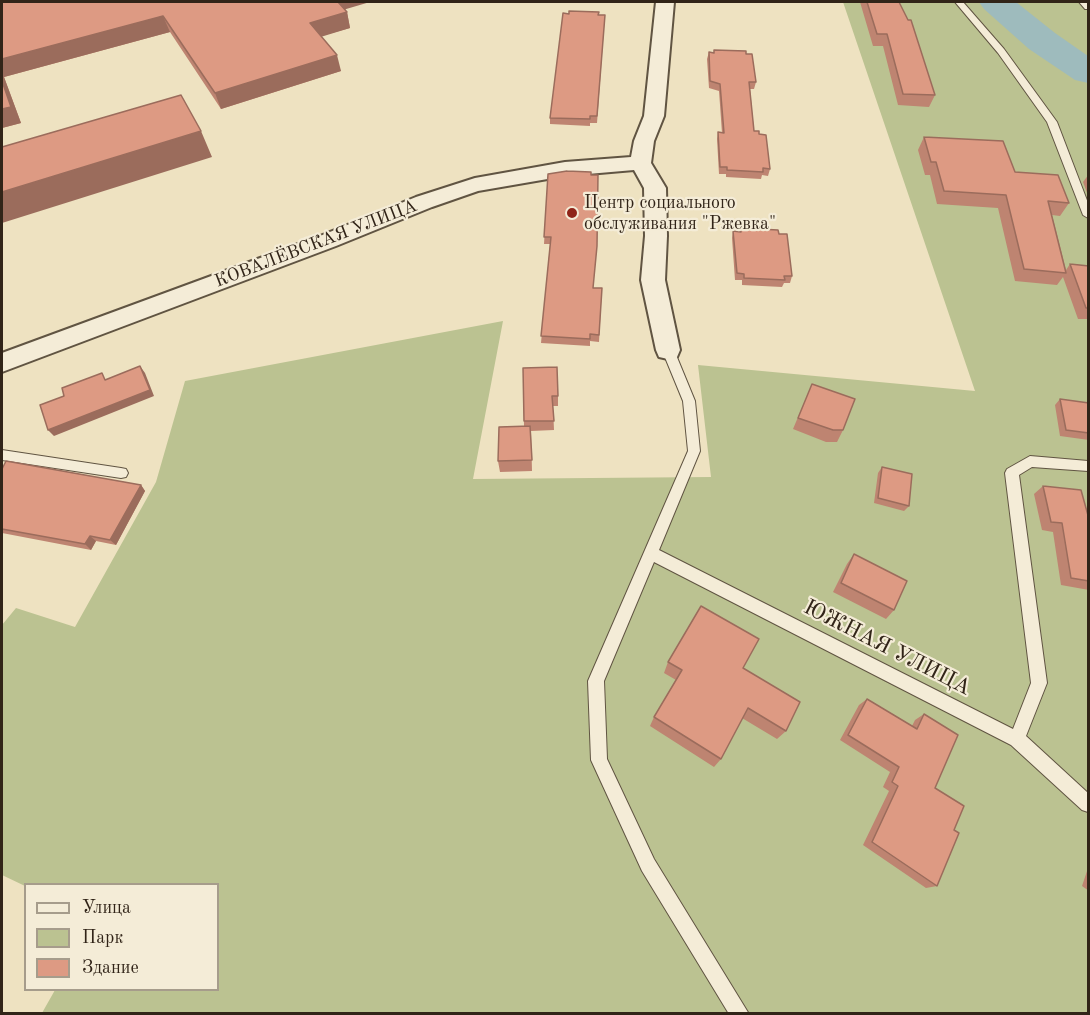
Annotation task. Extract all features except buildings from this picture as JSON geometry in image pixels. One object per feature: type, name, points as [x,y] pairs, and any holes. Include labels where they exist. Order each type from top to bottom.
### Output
[{"type":"street","points":[[665,2],[654,116],[644,141],[641,163],[655,188],[656,236],[653,280],[668,350]]},
{"type":"street","name":"КОВАЛЁВСКАЯ УЛИЦА","points":[[2,363],[328,242],[424,202],[465,189],[565,169],[641,163]]},
{"type":"lane","points":[[959,2],[1001,51],[1052,122],[1089,215]]},
{"type":"lane","points":[[1083,2],[1089,7]]},
{"type":"lane","points":[[668,350],[689,401],[694,451],[596,681],[599,760],[648,865],[740,1014]]},
{"type":"lane","points":[[2,456],[13,455],[122,473]]},
{"type":"lane","points":[[1017,739],[1039,683],[1012,472],[1030,461],[1089,466]]},
{"type":"lane","name":"ЮЖНАЯ УЛИЦА","points":[[650,553],[1017,739],[1089,804]]},
{"type":"green space","points":[[843,2],[1088,2],[1088,1013],[42,1013],[54,991],[219,991],[219,883],[24,883],[24,886],[2,875],[2,625],[16,608],[75,627],[156,482],[185,381],[503,321],[473,479],[711,477],[698,365],[975,391]]},
{"type":"waterway","points":[[996,2],[1042,41],[1088,72]]},
{"type":"place","name":"Центр социального обслуживания \"Ржевка\"","points":[[572,213]]}]
